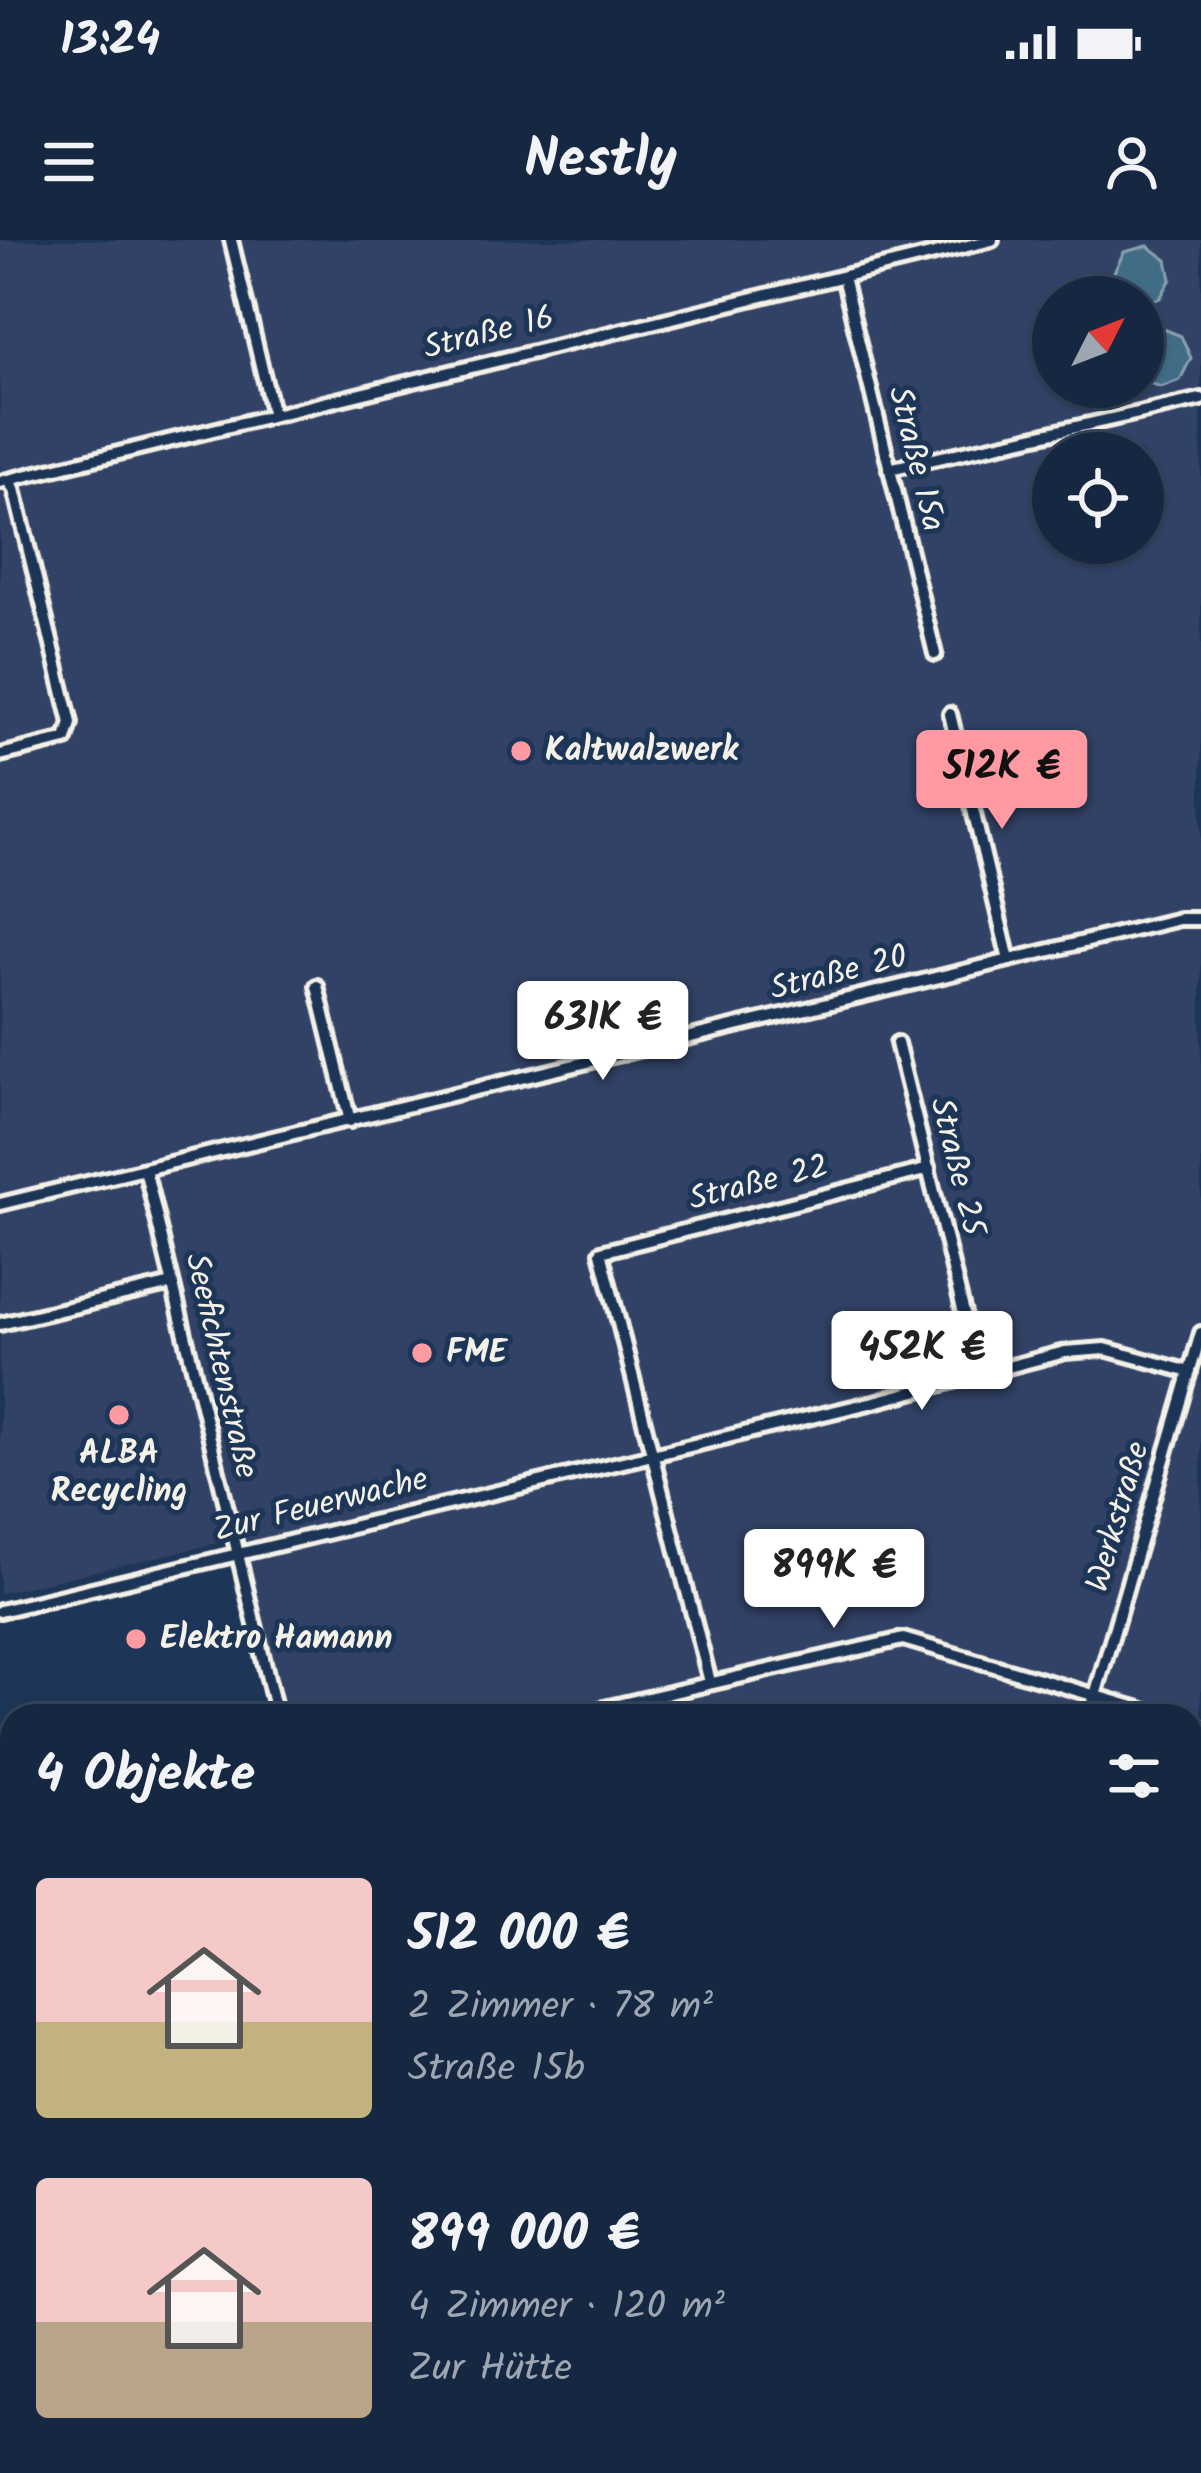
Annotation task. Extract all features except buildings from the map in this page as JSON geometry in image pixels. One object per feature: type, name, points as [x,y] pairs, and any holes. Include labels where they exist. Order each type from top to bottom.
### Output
[{"type":"street","points":[[231,240],[273,415]]},
{"type":"street","name":"Straße 16","points":[[4,481],[992,240]]},
{"type":"street","name":"Straße 15a","points":[[843,277],[935,654]]},
{"type":"street","points":[[889,469],[1201,399]]},
{"type":"street","points":[[0,755],[66,739],[71,723],[18,507],[4,481]]},
{"type":"street","points":[[950,714],[1009,960]]},
{"type":"street","name":"Straße 20","points":[[0,1204],[1009,960],[1179,920],[1201,919]]},
{"type":"street","points":[[317,986],[350,1121]]},
{"type":"street","name":"Straße 25","points":[[897,1043],[980,1374]]},
{"type":"street","name":"Seefichtenstraße","points":[[146,1169],[275,1704]]},
{"type":"street","name":"Straße 22","points":[[654,1454],[601,1252],[929,1169]]},
{"type":"street","points":[[0,1324],[172,1284]]},
{"type":"street","name":"Werkstraße","points":[[1092,1704],[1201,1334]]},
{"type":"street","name":"Zur Feuerwache","points":[[0,1611],[1085,1349],[1105,1349],[1190,1372]]},
{"type":"street","points":[[654,1454],[710,1682]]},
{"type":"street","points":[[619,1704],[903,1639],[1127,1704]]},
{"type":"shaded area","points":[[0,240],[1201,240],[1201,1704],[269,1704],[231,1540],[0,1593]]},
{"type":"shaded area","points":[[1148,246],[1167,260],[1171,279],[1164,291],[1164,276],[1114,276],[1124,252]]},
{"type":"shaded area","points":[[1164,329],[1181,336],[1191,358],[1180,380],[1164,386]]},
{"type":"place","name":"Kaltwalzwerk","points":[[521,751]]},
{"type":"place","name":"FME","points":[[422,1353]]},
{"type":"place","name":"ALBA Recycling","points":[[119,1415]]},
{"type":"place","name":"Elektro Hamann","points":[[136,1639]]}]
